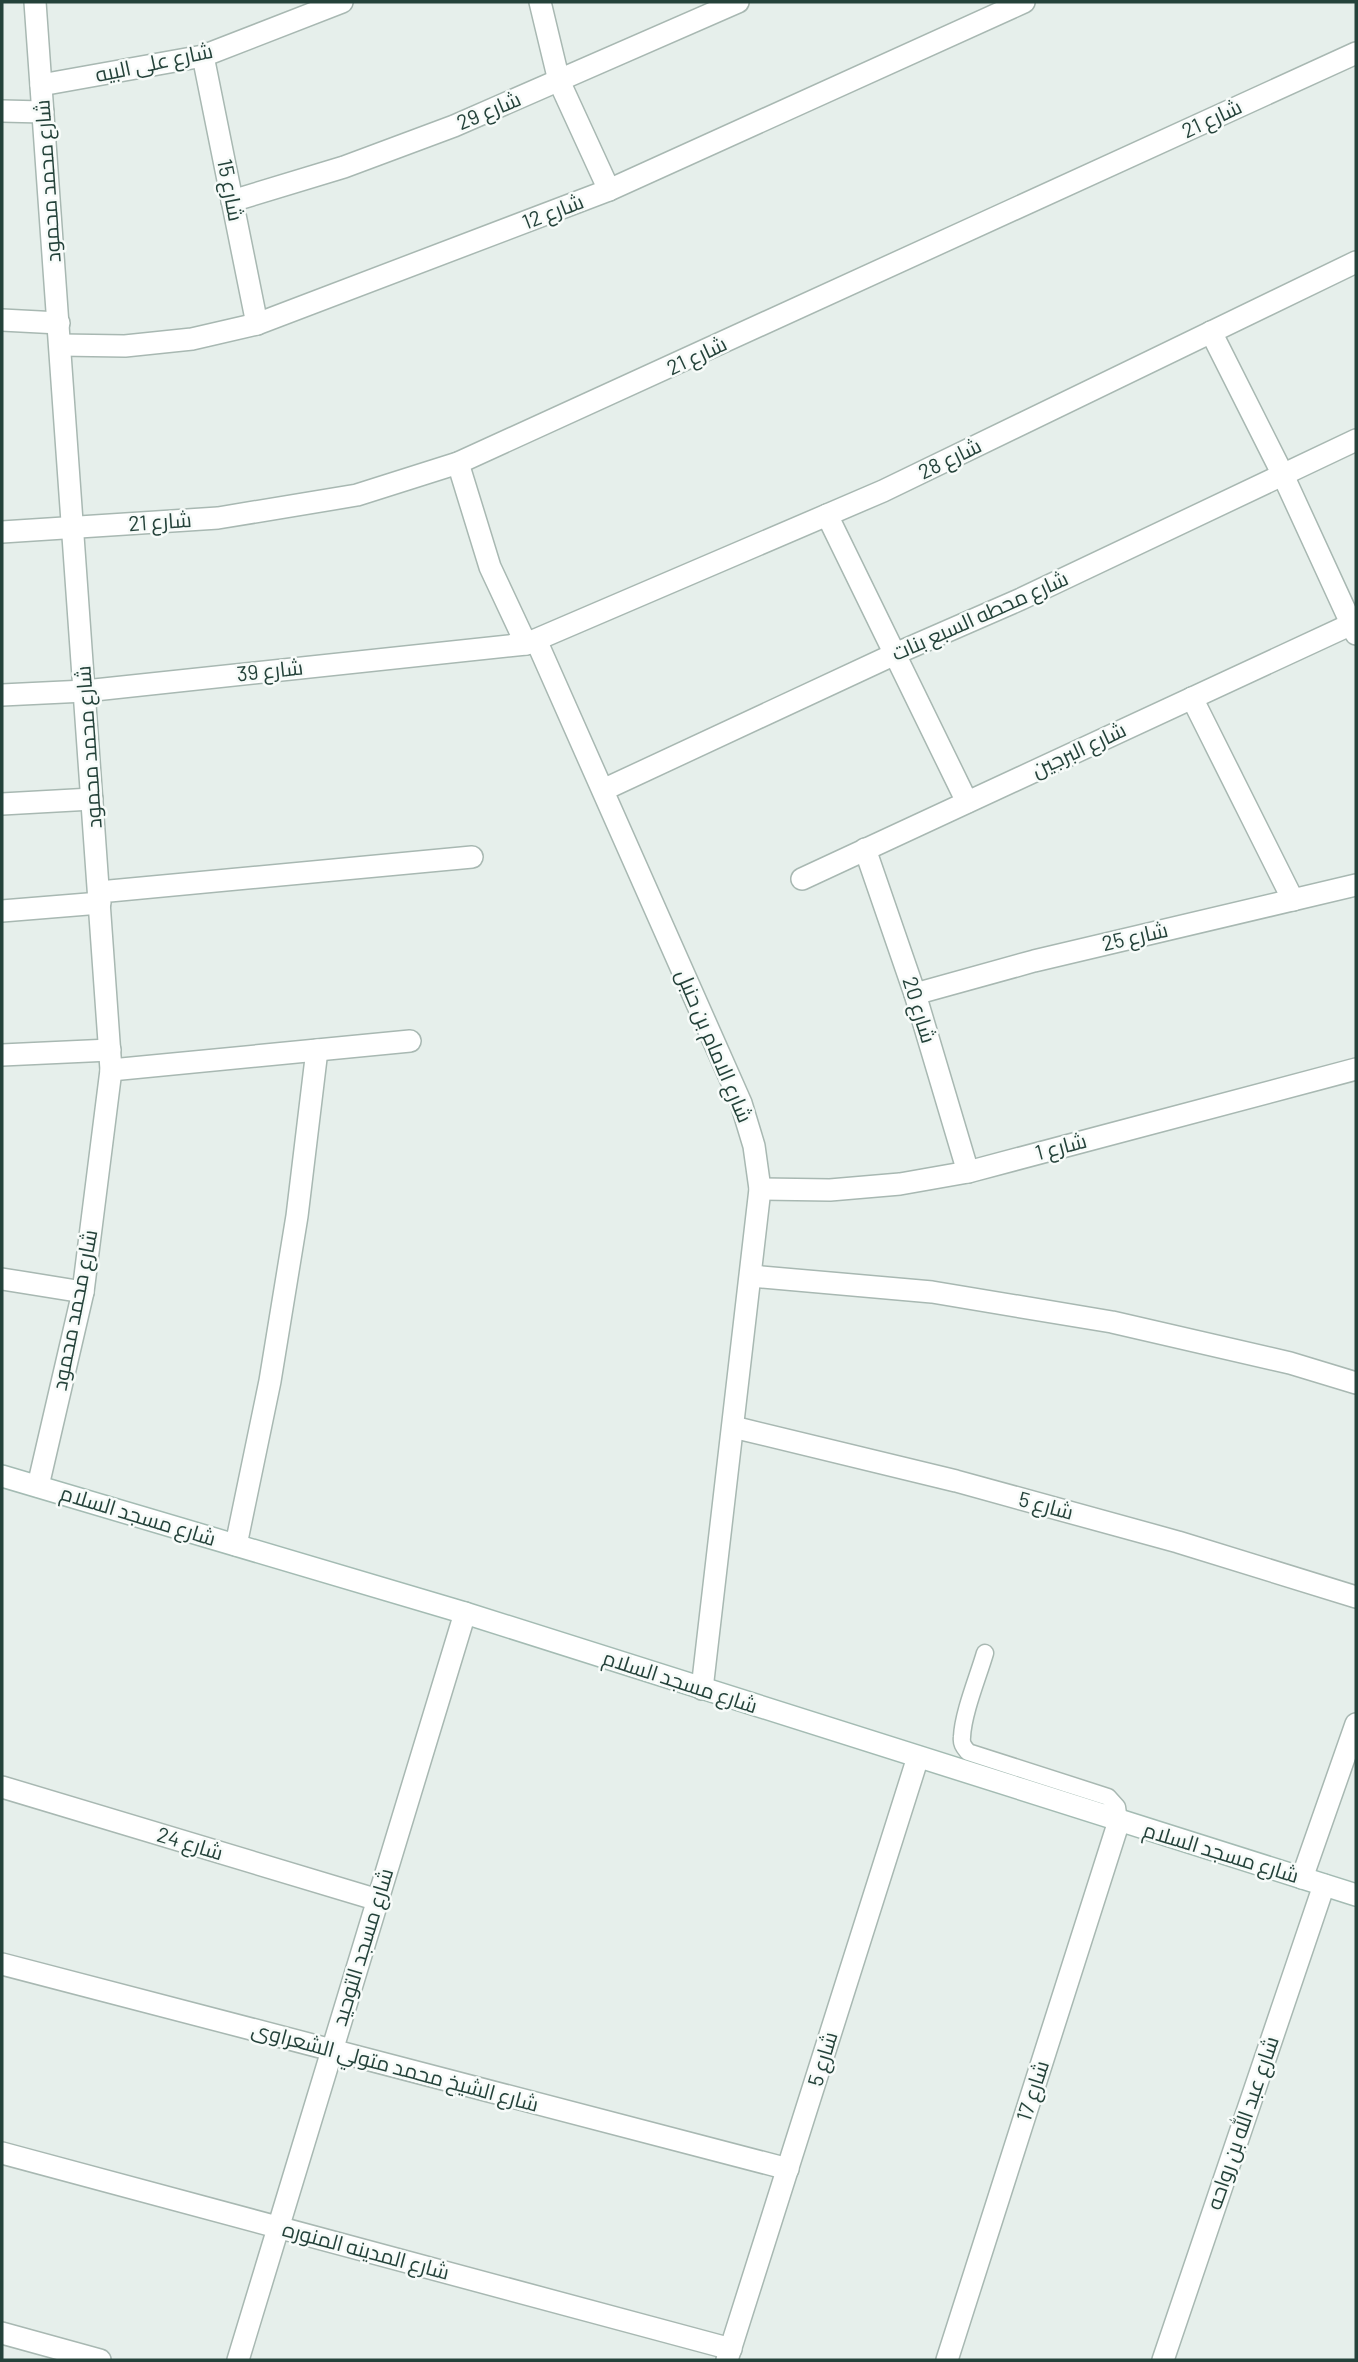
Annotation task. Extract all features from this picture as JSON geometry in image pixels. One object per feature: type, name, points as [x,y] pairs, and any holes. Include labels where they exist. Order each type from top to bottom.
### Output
[{"type":"street","name":"شارع محمد محمود","points":[[35,2],[111,1060],[83,1292],[38,1486]]},
{"type":"street","name":"شارع على البيه","points":[[41,85],[203,56],[342,2]]},
{"type":"street","points":[[540,2],[559,81],[609,190]]},
{"type":"street","name":"شارع 29","points":[[232,201],[344,167],[442,131],[738,2]]},
{"type":"street","name":"شارع 12","points":[[60,345],[125,346],[178,341],[257,324],[609,190],[1024,2]]},
{"type":"street","name":"شارع 21","points":[[2,532],[218,518],[357,495],[458,463],[1356,53]]},
{"type":"street","name":"شارع 15","points":[[203,56],[257,324]]},
{"type":"street","points":[[2,111],[43,112]]},
{"type":"street","name":"شارع 28","points":[[531,642],[883,491],[1356,262]]},
{"type":"street","points":[[2,320],[59,323]]},
{"type":"street","points":[[1211,332],[1355,627]]},
{"type":"street","name":"شارع محطه السبع بنات","points":[[603,790],[895,654],[1021,599],[1356,440]]},
{"type":"street","name":"شارع الامام بن حنبل","points":[[458,463],[490,567],[531,642],[603,790],[741,1103],[754,1146],[760,1189],[702,1689]]},
{"type":"street","points":[[827,515],[967,802]]},
{"type":"street","name":"شارع البرجين","points":[[802,879],[1192,698],[1355,627]]},
{"type":"street","name":"شارع 39","points":[[2,695],[85,691],[531,642]]},
{"type":"street","points":[[1192,698],[1293,900]]},
{"type":"street","points":[[2,804],[92,799]]},
{"type":"street","name":"شارع 20","points":[[865,849],[915,994],[968,1172]]},
{"type":"street","points":[[2,911],[99,897],[472,857]]},
{"type":"street","name":"شارع 25","points":[[915,994],[1034,961],[1356,885]]},
{"type":"street","points":[[2,1055],[111,1060],[317,1050],[410,1041]]},
{"type":"street","points":[[236,1545],[270,1381],[297,1216],[317,1050]]},
{"type":"street","name":"شارع 1","points":[[760,1189],[844,1189],[900,1184],[968,1172],[1356,1069]]},
{"type":"street","points":[[751,1276],[932,1292],[1112,1322],[1290,1363],[1356,1383]]},
{"type":"street","points":[[2,1279],[83,1292]]},
{"type":"street","name":"شارع 5","points":[[733,1427],[969,1485],[1178,1542],[1356,1597]]},
{"type":"street","name":"شارع مسجد السلام","points":[[2,1476],[465,1613],[1356,1895]]},
{"type":"street","name":"شارع مسجد التوحيد","points":[[238,2360],[465,1613]]},
{"type":"street","points":[[1302,1878],[1356,1724]]},
{"type":"street","name":"شارع 5","points":[[729,2355],[918,1757]]},
{"type":"street","name":"شارع 24","points":[[2,1787],[378,1900]]},
{"type":"street","name":"شارع 17","points":[[947,2360],[1119,1821]]},
{"type":"street","name":"شارع عبد الله بن رواحه","points":[[1163,2360],[1324,1885]]},
{"type":"street","name":"شارع الشيخ محمد متولي الشعراوى","points":[[2,1964],[788,2169]]},
{"type":"street","name":"شارع المدينه المنوره","points":[[2,2154],[278,2228],[729,2355]]},
{"type":"street","points":[[2,2333],[100,2360]]},
{"type":"lane","points":[[985,1653],[961,1739],[963,1746],[968,1752],[1108,1797],[1117,1807],[1119,1821]]}]
